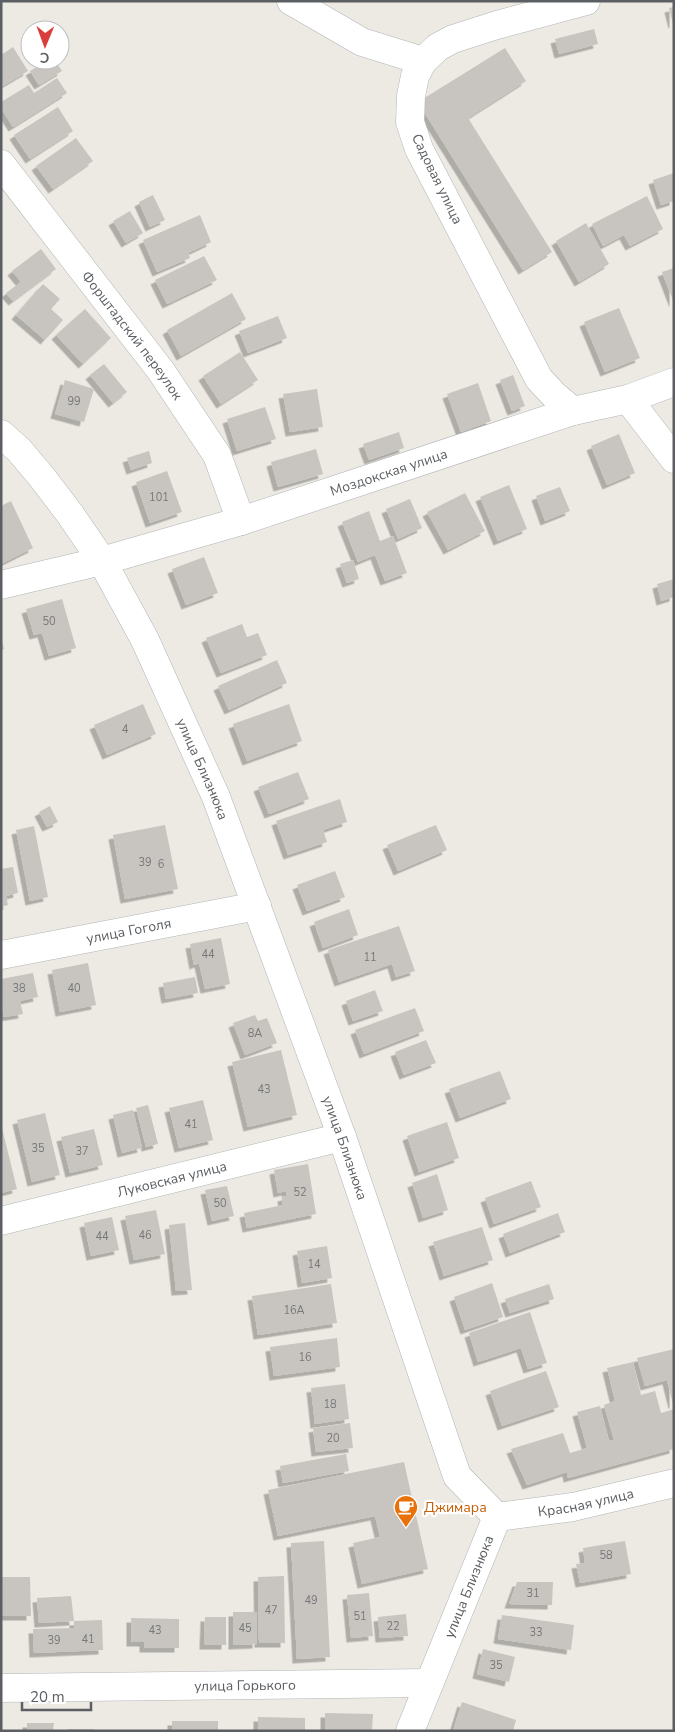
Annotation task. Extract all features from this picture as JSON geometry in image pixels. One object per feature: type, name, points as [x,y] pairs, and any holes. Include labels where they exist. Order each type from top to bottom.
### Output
[{"type":"street","points":[[291,1],[362,42],[424,61]]},
{"type":"street","name":"Садовая улица","points":[[573,411],[539,379],[419,149],[410,122],[411,96],[416,76],[424,61],[438,47],[453,39],[497,25],[586,1]]},
{"type":"street","name":"Форштадский переулок","points":[[1,164],[166,379],[217,455],[241,521]]},
{"type":"street","name":"Моздокская улица","points":[[1,585],[102,561],[241,521],[573,411],[628,399],[674,382]]},
{"type":"street","points":[[628,399],[674,459]]},
{"type":"street","name":"улица Близнюка","points":[[1,434],[19,450],[70,514],[102,561],[145,640],[212,788],[342,1137],[457,1476],[497,1518],[410,1731]]},
{"type":"street","name":"улица Гоголя","points":[[1,955],[256,906]]},
{"type":"street","name":"Луковская улица","points":[[1,1221],[342,1137]]},
{"type":"street","name":"Красная улица","points":[[497,1518],[573,1507],[674,1483]]},
{"type":"street","name":"улица Горького","points":[[1,1688],[429,1683]]},
{"type":"building","points":[[674,7],[674,23],[673,24],[669,8]]},
{"type":"building","points":[[594,29],[598,44],[559,54],[555,39]]},
{"type":"building","points":[[13,47],[20,58],[20,70],[28,71],[1,87],[1,55]]},
{"type":"building","points":[[505,48],[526,81],[468,118],[552,252],[523,270],[418,102]]},
{"type":"building","points":[[61,70],[62,71],[39,85],[30,71]]},
{"type":"building","points":[[57,78],[67,93],[13,127],[1,108],[1,102],[29,85],[34,93]]},
{"type":"building","points":[[58,107],[73,131],[30,159],[14,135]]},
{"type":"building","points":[[76,138],[93,161],[53,189],[36,166]]},
{"type":"building","points":[[674,173],[674,201],[661,205],[653,180]]},
{"type":"building","points":[[153,195],[165,220],[150,227],[139,202]]},
{"type":"building","points":[[647,196],[663,229],[630,246],[624,235],[603,246],[592,224]]},
{"type":"building","points":[[130,211],[143,233],[126,243],[113,221]]},
{"type":"building","points":[[200,215],[211,242],[188,253],[190,258],[157,272],[143,240]]},
{"type":"building","points":[[586,223],[609,264],[579,282],[556,241]]},
{"type":"building","points":[[41,249],[56,269],[13,301],[6,293],[21,282],[12,271]]},
{"type":"building","points":[[204,256],[217,280],[167,304],[155,280]]},
{"type":"building","points":[[674,268],[674,303],[662,272]]},
{"type":"building","points":[[43,284],[60,299],[51,309],[63,320],[45,340],[16,315]]},
{"type":"building","points":[[232,293],[246,319],[181,356],[167,330]]},
{"type":"building","points":[[619,308],[640,358],[605,372],[584,322]]},
{"type":"building","points":[[85,309],[111,338],[83,364],[56,335]]},
{"type":"building","points":[[278,316],[287,338],[248,353],[239,331]]},
{"type":"building","points":[[240,352],[258,380],[221,404],[203,376]]},
{"type":"building","points":[[104,364],[127,392],[113,403],[90,375]]},
{"type":"building","points":[[513,375],[525,406],[512,411],[500,380]]},
{"type":"building","points":[[65,380],[94,389],[84,422],[55,414]]},
{"type":"building","points":[[478,383],[491,421],[461,432],[447,394]]},
{"type":"building","points":[[317,389],[323,427],[290,432],[283,394]]},
{"type":"building","points":[[265,407],[276,439],[237,451],[227,419]]},
{"type":"building","points":[[399,432],[404,448],[369,460],[363,444]]},
{"type":"building","points":[[619,434],[635,473],[607,485],[591,446]]},
{"type":"building","points":[[316,449],[323,474],[278,487],[271,462]]},
{"type":"building","points":[[149,451],[152,463],[131,470],[127,458]]},
{"type":"building","points":[[167,471],[182,512],[150,523],[136,482]]},
{"type":"building","points":[[509,485],[527,529],[498,541],[480,497]]},
{"type":"building","points":[[560,487],[570,511],[545,521],[536,496]]},
{"type":"building","points":[[465,493],[485,531],[448,550],[427,512]]},
{"type":"building","points":[[410,499],[422,528],[398,539],[386,509]]},
{"type":"building","points":[[11,501],[33,548],[1,564],[1,506]]},
{"type":"building","points":[[369,511],[380,541],[393,536],[407,573],[385,581],[375,555],[358,562],[342,522]]},
{"type":"building","points":[[204,557],[218,593],[186,605],[172,569]]},
{"type":"building","points":[[353,560],[359,579],[347,583],[340,564]]},
{"type":"building","points":[[674,579],[674,597],[661,601],[657,584]]},
{"type":"building","points":[[62,599],[76,648],[49,656],[42,633],[34,635],[26,609]]},
{"type":"building","points":[[242,624],[247,637],[258,633],[267,655],[221,673],[206,638]]},
{"type":"building","points":[[1,637],[4,649],[1,650]]},
{"type":"building","points":[[277,660],[287,683],[229,710],[218,686]]},
{"type":"building","points":[[143,704],[156,734],[107,755],[94,725]]},
{"type":"building","points":[[289,704],[302,741],[247,761],[233,724]]},
{"type":"building","points":[[298,772],[309,799],[269,814],[258,787]]},
{"type":"building","points":[[340,799],[347,822],[323,830],[327,842],[288,855],[276,821]]},
{"type":"building","points":[[50,806],[58,822],[47,827],[39,812]]},
{"type":"building","points":[[165,825],[178,889],[125,899],[113,835]]},
{"type":"building","points":[[436,825],[447,850],[398,871],[387,845]]},
{"type":"building","points":[[34,826],[48,897],[30,901],[16,830]]},
{"type":"building","points":[[13,867],[18,893],[6,896],[8,905],[1,907],[1,869]]},
{"type":"building","points":[[335,871],[345,897],[307,911],[297,885]]},
{"type":"building","points":[[349,909],[358,935],[323,948],[314,922]]},
{"type":"building","points":[[399,926],[415,971],[396,977],[392,964],[339,982],[328,950]]},
{"type":"building","points":[[221,938],[230,984],[205,989],[199,963],[194,965],[190,944]]},
{"type":"building","points":[[88,963],[96,1005],[60,1012],[52,970]]},
{"type":"building","points":[[33,973],[38,997],[20,1001],[23,1014],[4,1017],[1,1002],[1,979]]},
{"type":"building","points":[[195,977],[198,993],[166,999],[163,983]]},
{"type":"building","points":[[375,990],[383,1011],[353,1021],[346,1001]]},
{"type":"building","points":[[415,1008],[424,1031],[364,1054],[355,1030]]},
{"type":"building","points":[[255,1015],[258,1021],[267,1018],[277,1043],[245,1055],[233,1023]]},
{"type":"building","points":[[426,1040],[436,1063],[404,1075],[395,1052]]},
{"type":"building","points":[[281,1050],[297,1115],[248,1127],[232,1062]]},
{"type":"building","points":[[500,1071],[511,1099],[460,1118],[449,1089]]},
{"type":"building","points":[[203,1100],[213,1140],[179,1148],[169,1108]]},
{"type":"building","points":[[148,1105],[158,1144],[146,1147],[136,1108]]},
{"type":"building","points":[[133,1110],[142,1148],[122,1153],[113,1115]]},
{"type":"building","points":[[45,1113],[60,1175],[32,1182],[17,1120]]},
{"type":"building","points":[[447,1122],[459,1158],[419,1172],[407,1136]]},
{"type":"building","points":[[1,1129],[17,1189],[1,1193]]},
{"type":"building","points":[[94,1129],[103,1165],[70,1173],[61,1137]]},
{"type":"building","points":[[308,1164],[316,1214],[247,1228],[244,1213],[283,1205],[282,1197],[287,1196],[286,1191],[278,1193],[274,1170]]},
{"type":"building","points":[[437,1174],[448,1210],[423,1218],[412,1183]]},
{"type":"building","points":[[531,1181],[541,1207],[494,1224],[485,1198]]},
{"type":"building","points":[[227,1186],[234,1216],[212,1221],[205,1190]]},
{"type":"building","points":[[156,1210],[165,1254],[134,1260],[125,1216]]},
{"type":"building","points":[[558,1213],[565,1232],[510,1253],[503,1234]]},
{"type":"building","points":[[112,1217],[119,1250],[91,1256],[84,1223]]},
{"type":"building","points":[[185,1223],[192,1290],[176,1291],[169,1225]]},
{"type":"building","points":[[482,1227],[493,1260],[444,1276],[433,1242]]},
{"type":"building","points":[[327,1246],[332,1278],[302,1283],[297,1251]]},
{"type":"building","points":[[492,1283],[503,1317],[465,1330],[454,1297]]},
{"type":"building","points":[[331,1284],[337,1323],[258,1335],[252,1296]]},
{"type":"building","points":[[549,1284],[554,1299],[510,1313],[505,1299]]},
{"type":"building","points":[[530,1312],[547,1363],[528,1369],[521,1348],[478,1362],[469,1333]]},
{"type":"building","points":[[337,1338],[340,1367],[274,1376],[270,1347]]},
{"type":"building","points":[[674,1349],[673,1404],[667,1380],[645,1386],[637,1358]]},
{"type":"building","points":[[633,1362],[641,1395],[655,1391],[661,1413],[674,1409],[674,1449],[568,1478],[567,1472],[527,1485],[511,1449],[563,1433],[570,1453],[587,1448],[577,1412],[600,1406],[609,1441],[614,1440],[604,1405],[615,1401],[607,1368]]},
{"type":"building","points":[[546,1371],[559,1407],[502,1426],[490,1391]]},
{"type":"building","points":[[345,1384],[349,1419],[315,1424],[311,1388]]},
{"type":"building","points":[[350,1423],[353,1448],[316,1452],[313,1428]]},
{"type":"building","points":[[346,1454],[349,1471],[283,1483],[280,1466]]},
{"type":"building","points":[[404,1462],[428,1569],[362,1584],[353,1543],[380,1537],[375,1516],[278,1536],[268,1490]]},
{"type":"building","points":[[324,1541],[330,1657],[297,1659],[291,1543]]},
{"type":"building","points":[[625,1541],[631,1574],[580,1583],[576,1564],[585,1563],[583,1548]]},
{"type":"building","points":[[284,1576],[285,1643],[259,1643],[258,1577]]},
{"type":"building","points":[[1,1577],[30,1577],[31,1616],[2,1616]]},
{"type":"building","points":[[517,1582],[553,1582],[552,1605],[509,1604]]},
{"type":"building","points":[[369,1593],[373,1636],[351,1638],[347,1595]]},
{"type":"building","points":[[71,1596],[74,1621],[39,1623],[37,1598]]},
{"type":"building","points":[[233,1612],[257,1612],[257,1644],[233,1645]]},
{"type":"building","points":[[406,1614],[408,1636],[380,1638],[378,1617]]},
{"type":"building","points":[[502,1615],[574,1625],[571,1650],[498,1639]]},
{"type":"building","points":[[205,1617],[226,1617],[226,1645],[204,1645]]},
{"type":"building","points":[[131,1618],[179,1619],[179,1648],[144,1648],[144,1642],[131,1642]]},
{"type":"building","points":[[102,1620],[103,1650],[34,1653],[33,1629],[74,1628],[74,1621]]},
{"type":"building","points":[[483,1649],[515,1657],[509,1682],[477,1674]]},
{"type":"building","points":[[462,1702],[516,1720],[513,1731],[453,1731]]},
{"type":"building","points":[[325,1713],[373,1714],[372,1731],[325,1731]]},
{"type":"building","points":[[258,1717],[305,1718],[305,1731],[258,1731]]},
{"type":"building","points":[[172,1721],[218,1721],[218,1731],[172,1731]]},
{"type":"building","points":[[27,1723],[54,1723],[53,1731],[27,1731]]},
{"type":"building","points":[[68,1729],[94,1729],[94,1731],[68,1731]]},
{"type":"place","name":"Джимара","points":[[406,1528]]}]
